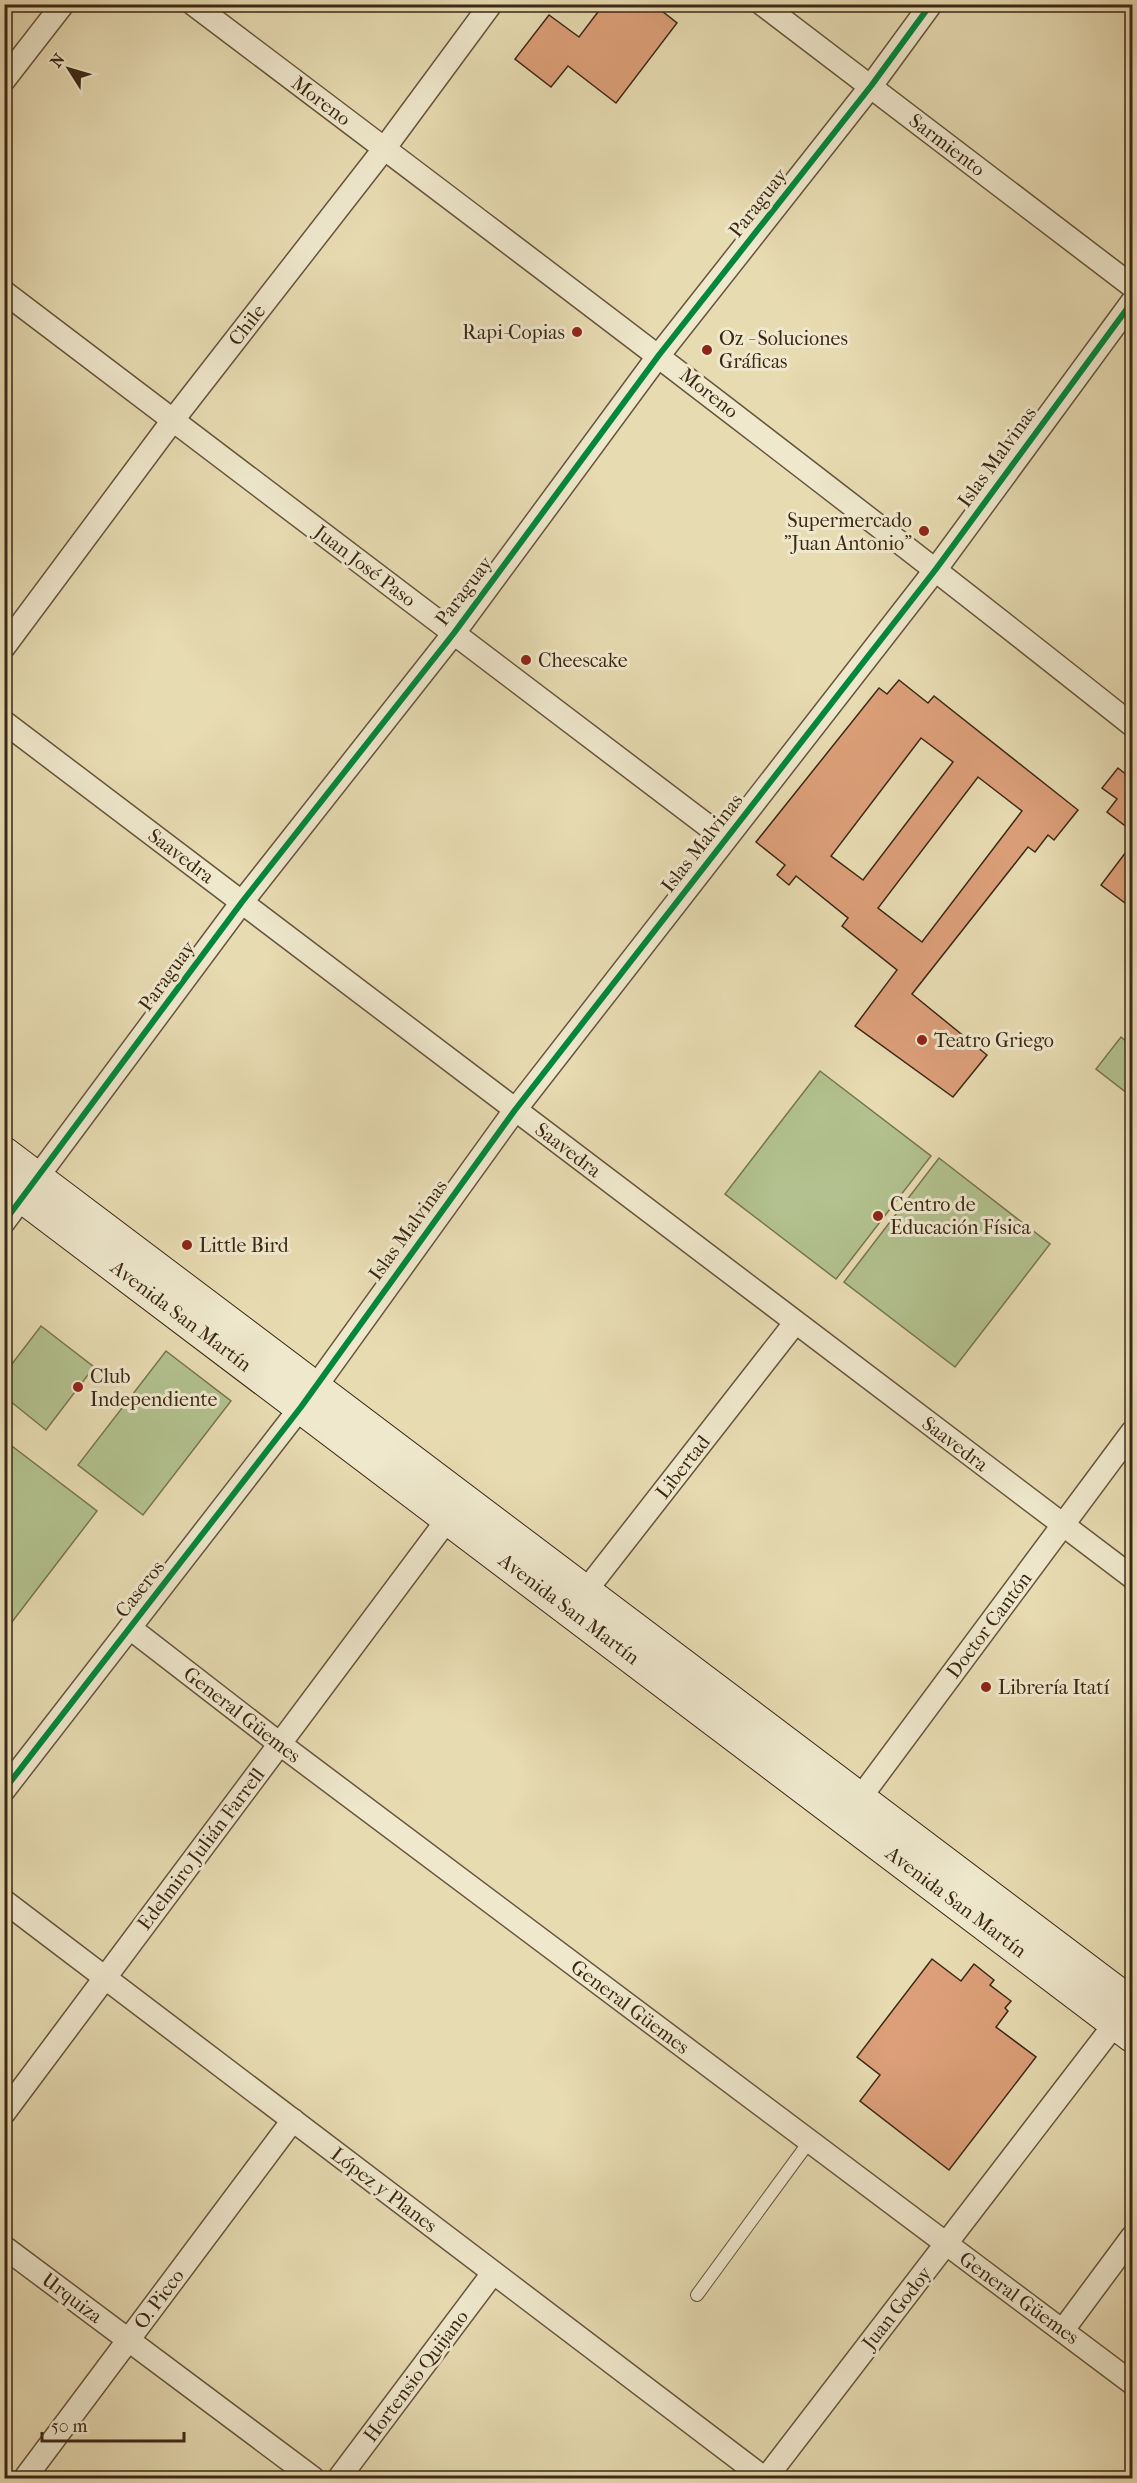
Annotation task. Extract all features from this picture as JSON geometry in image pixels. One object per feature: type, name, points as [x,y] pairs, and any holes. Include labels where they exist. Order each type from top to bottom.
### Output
[{"type":"main road","name":"Avenida San Martín","points":[[4,1153],[22,1186],[308,1397],[852,1809],[1129,2014]]},
{"type":"street","points":[[4,80],[63,4]]},
{"type":"street","name":"Moreno","points":[[193,4],[659,355],[936,568],[1132,725]]},
{"type":"street","name":"Chile","points":[[4,647],[172,420],[384,149],[491,4]]},
{"type":"street","name":"Sarmiento","points":[[762,4],[1132,286]]},
{"type":"street","name":"Paraguay","points":[[4,1222],[22,1186],[454,633],[659,355],[871,86],[931,4]]},
{"type":"street","name":"Juan José Paso","points":[[4,292],[725,839]]},
{"type":"street","name":"Islas Malvinas","points":[[308,1397],[515,1110],[936,568],[1132,302]]},
{"type":"street","name":"Saavedra","points":[[4,722],[1132,1577]]},
{"type":"street","name":"Libertad","points":[[578,1601],[795,1323]]},
{"type":"street","name":"Caseros","points":[[4,1790],[308,1397]]},
{"type":"street","name":"Doctor Cantón","points":[[852,1809],[1132,1432]]},
{"type":"street","name":"Edelmiro Julián Farrell","points":[[4,2113],[455,1509]]},
{"type":"street","name":"General Güemes","points":[[130,1628],[280,1744],[1132,2383]]},
{"type":"street","name":"López y Planes","points":[[4,1901],[765,2478]]},
{"type":"street","name":"Juan Godoy","points":[[765,2478],[946,2244],[1129,2014]]},
{"type":"street","name":"O. Picco","points":[[25,2478],[293,2120]]},
{"type":"street","points":[[1063,2330],[1132,2237]]},
{"type":"street","name":"Urquiza","points":[[4,2247],[313,2478]]},
{"type":"street","name":"Hortensio Quijano","points":[[339,2478],[493,2273]]},
{"type":"lane","points":[[698,2295],[809,2142]]},
{"type":"green space","points":[[1121,1037],[1132,1046],[1132,1097],[1096,1069]]},
{"type":"green space","points":[[820,1071],[931,1156],[836,1279],[725,1194]]},
{"type":"green space","points":[[939,1158],[1050,1244],[955,1367],[844,1282]]},
{"type":"green space","points":[[41,1326],[94,1367],[46,1430],[5,1397],[5,1373]]},
{"type":"green space","points":[[166,1351],[231,1401],[143,1515],[78,1465]]},
{"type":"green space","points":[[4,1440],[97,1511],[5,1631],[4,1631]]},
{"type":"building","points":[[604,4],[653,4],[677,23],[616,103],[568,66],[551,87],[515,59],[549,15],[579,37]]},
{"type":"building","points":[[899,680],[928,703],[934,696],[1078,810],[1054,840],[1048,835],[1035,852],[1028,847],[912,994],[987,1055],[953,1097],[855,1026],[897,970],[842,926],[848,918],[796,876],[789,885],[777,875],[785,865],[756,842],[879,688],[887,694]],"holes":[[[921,738],[953,762],[863,880],[831,856]],[[978,777],[1022,811],[922,942],[878,908]]]},
{"type":"building","points":[[1118,768],[1132,779],[1132,831],[1107,812],[1117,799],[1102,788]]},
{"type":"building","points":[[1132,844],[1132,893],[1125,903],[1101,885]]},
{"type":"building","points":[[932,1959],[961,1981],[974,1964],[994,1980],[990,1985],[1011,2001],[1005,2008],[1008,2011],[996,2027],[1036,2057],[949,2170],[860,2101],[880,2075],[857,2057]]},
{"type":"cycle path","points":[[4,1222],[242,902],[454,633],[659,355],[871,86],[931,4]]},
{"type":"cycle path","points":[[4,1790],[301,1407],[515,1110],[936,569],[1132,302]]},
{"type":"place","name":"Rapi-Copias","points":[[577,332]]},
{"type":"place","name":"Oz - Soluciones Gráficas","points":[[707,350]]},
{"type":"place","name":"Supermercado \"Juan Antonio\"","points":[[924,531]]},
{"type":"place","name":"Cheescake","points":[[526,660]]},
{"type":"place","name":"Teatro Griego","points":[[922,1040]]},
{"type":"place","name":"Centro de Educación Física","points":[[878,1216]]},
{"type":"place","name":"Little Bird","points":[[187,1245]]},
{"type":"place","name":"Club Independiente","points":[[78,1387]]},
{"type":"place","name":"Librería Itatí","points":[[986,1687]]}]
